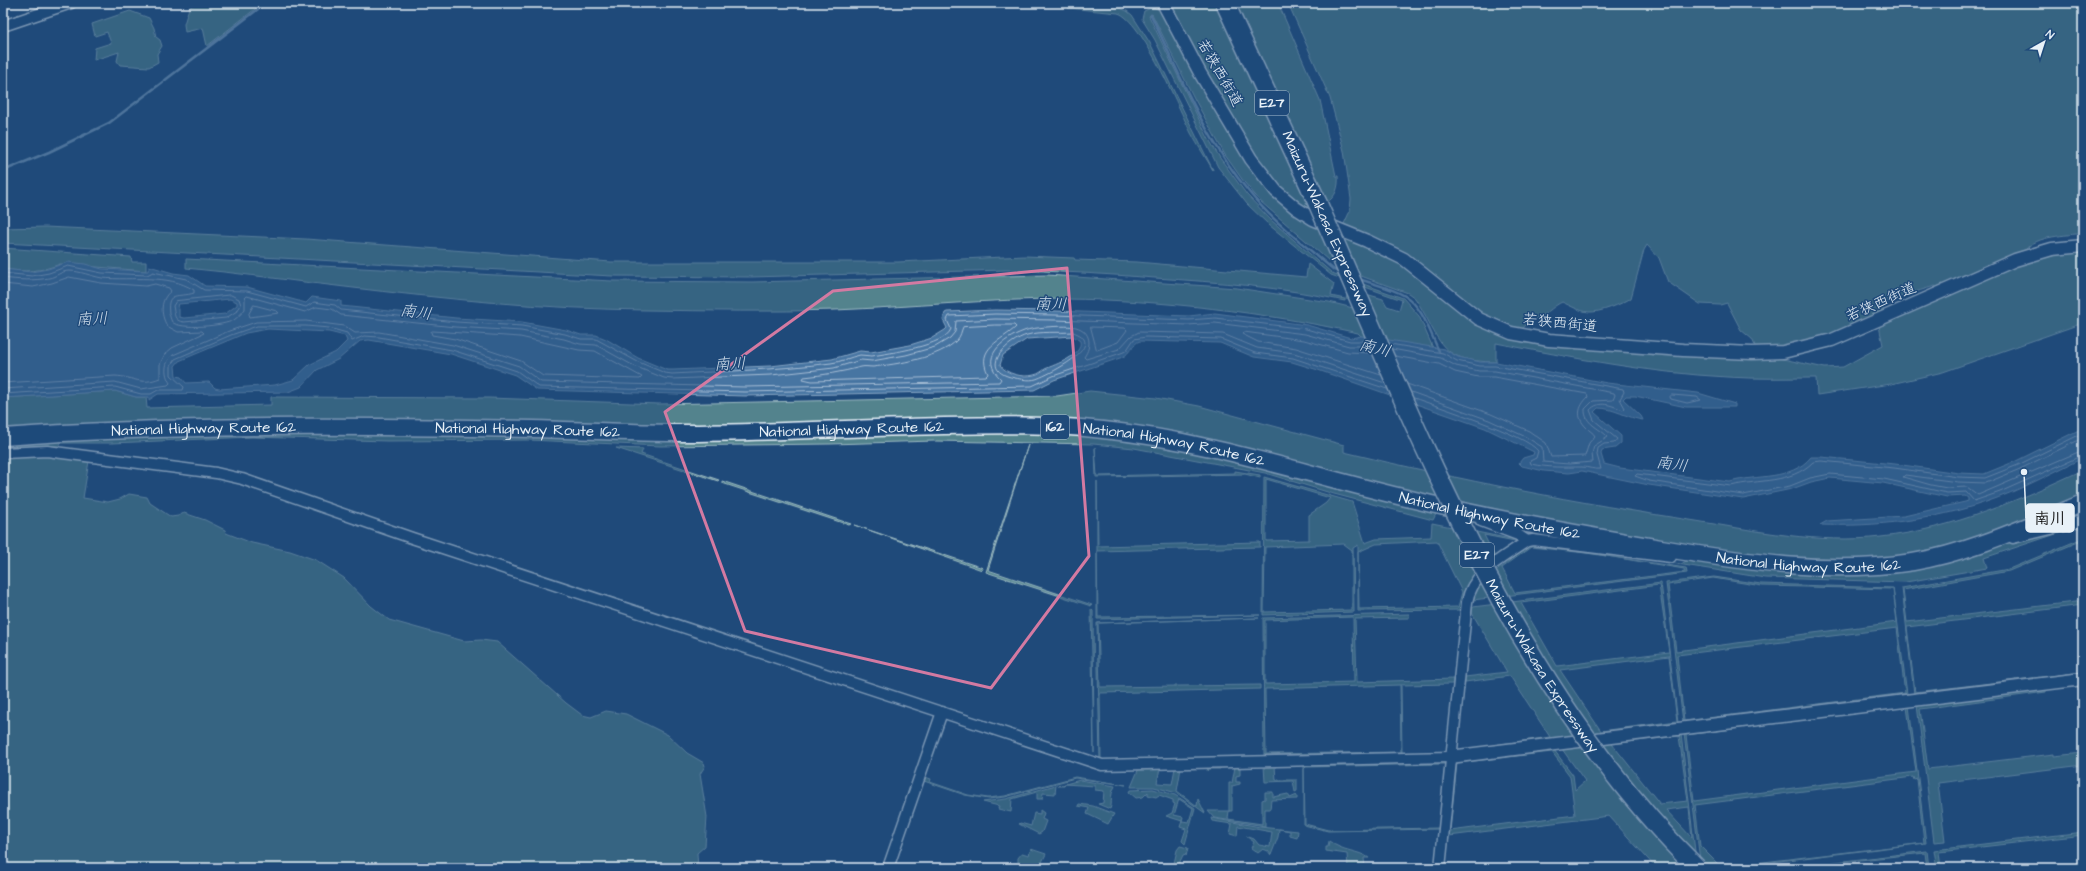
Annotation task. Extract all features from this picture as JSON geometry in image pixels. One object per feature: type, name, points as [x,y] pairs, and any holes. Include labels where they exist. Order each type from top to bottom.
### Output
[{"type":"highway","name":"Maizuru-Wakasa Expressway","points":[[1225,3],[1318,204],[1422,439],[1483,567],[1525,645],[1562,704],[1604,762],[1654,822],[1697,868]]},
{"type":"highway","name":"National Highway Route 162","points":[[3,437],[258,426],[534,429],[659,433],[980,426],[1076,428],[1151,436],[1225,450],[1337,481],[1466,512],[1676,550],[1776,565],[1830,567],[1877,566],[1936,557],[1997,537],[2083,503]]},
{"type":"street","points":[[3,26],[71,3]]},
{"type":"street","name":"若狭西街道","points":[[1162,3],[1196,66],[1248,154],[1276,191],[1306,215],[1381,247],[1404,259],[1479,319],[1511,334],[1549,340],[1683,350],[1752,353],[1789,351],[1832,340],[2015,260],[2052,249],[2083,246]]},
{"type":"street","points":[[3,453],[47,451],[216,473],[242,479],[412,538],[1102,765],[1450,757],[2083,679]]},
{"type":"street","points":[[1466,512],[1472,518],[1518,535],[1527,541],[1544,541],[1618,549],[1671,558],[1676,550]]},
{"type":"street","points":[[1997,537],[2000,540],[2011,539],[2083,520]]},
{"type":"street","points":[[1440,868],[1450,757],[1467,602],[1470,588],[1478,577],[1487,569],[1527,541]]},
{"type":"street","points":[[888,868],[942,712]]},
{"type":"highlighted area","points":[[1067,268],[1089,556],[991,688],[745,631],[665,412],[833,291]]},
{"type":"green space","points":[[196,3],[263,3],[207,46],[203,28],[185,32],[184,24],[189,8]]},
{"type":"green space","points":[[1169,3],[1215,3],[1304,197],[1306,197],[1312,209],[1309,210],[1279,186],[1255,154],[1203,67]]},
{"type":"green space","points":[[1235,3],[1278,3],[1320,100],[1336,176],[1338,176],[1336,191],[1332,198],[1326,203],[1317,177],[1315,177]]},
{"type":"green space","points":[[1288,3],[2083,3],[2083,233],[2052,237],[2037,241],[2025,250],[1938,288],[1935,286],[1895,299],[1886,304],[1879,314],[1850,328],[1820,338],[1773,347],[1756,348],[1752,339],[1741,330],[1727,303],[1720,305],[1700,304],[1668,282],[1659,258],[1647,245],[1644,250],[1631,298],[1610,308],[1593,312],[1582,311],[1562,302],[1530,322],[1522,330],[1508,326],[1480,313],[1414,259],[1343,226],[1350,211],[1351,199],[1344,151],[1330,98]]},
{"type":"green space","points":[[1153,7],[1161,11],[1246,161],[1263,185],[1282,204],[1292,212],[1399,262],[1462,313],[1498,335],[1525,343],[1546,345],[1778,358],[1825,368],[1843,367],[1883,345],[1879,326],[2024,262],[2066,253],[2083,252],[2083,323],[1943,372],[1891,384],[1817,395],[1816,378],[1738,378],[1669,372],[1582,359],[1496,343],[1496,362],[1476,361],[1462,358],[1451,353],[1443,346],[1415,298],[1408,293],[1336,267],[1261,202],[1244,182],[1225,155],[1194,98],[1152,14],[1149,16],[1207,136],[1220,158],[1247,195],[1271,220],[1332,273],[1403,298],[1419,316],[1433,348],[1361,336],[1358,333],[1249,313],[1212,308],[1139,302],[1036,299],[864,309],[788,311],[570,308],[458,299],[186,268],[186,259],[612,281],[752,282],[1047,275],[1237,288],[1329,302],[1369,312],[1370,305],[1346,299],[1349,289],[1383,299],[1387,306],[1399,310],[1402,300],[1331,275],[1269,225],[1247,204],[1218,167],[1155,40],[1142,19],[1144,11]]},
{"type":"green space","points":[[1068,8],[1120,8],[1132,15],[1150,43],[1213,170],[1191,133],[1159,67],[1138,31],[1128,19],[1118,13]]},
{"type":"green space","points":[[130,11],[149,18],[154,28],[156,37],[160,40],[162,46],[157,54],[158,62],[149,67],[120,65],[117,61],[119,52],[94,60],[95,48],[111,43],[107,32],[95,36],[92,24]]},
{"type":"green space","points":[[45,227],[306,239],[611,262],[898,262],[1025,256],[1074,258],[1075,260],[1137,262],[1306,277],[1308,264],[1334,284],[1331,296],[1345,299],[1345,301],[1298,292],[1226,283],[1043,271],[1006,270],[751,277],[612,276],[3,243],[3,228]]},
{"type":"green space","points":[[3,248],[131,257],[132,262],[146,262],[146,271],[60,264],[46,269],[32,271],[3,269]]},
{"type":"green space","points":[[115,391],[136,397],[146,397],[147,408],[271,405],[271,397],[489,398],[659,404],[1057,396],[1090,391],[1156,398],[1199,406],[1344,445],[1344,452],[1563,499],[1765,532],[1811,538],[1858,539],[1881,537],[1934,527],[1985,512],[2083,470],[2083,498],[2034,519],[1916,558],[1805,563],[1573,529],[1151,432],[709,429],[3,432],[3,398]]},
{"type":"green space","points":[[1024,430],[1151,440],[1438,510],[1433,520],[1334,494],[1265,473],[1134,448],[1093,444],[935,441],[660,446],[529,440],[387,441],[252,437],[112,443],[60,443],[60,446],[36,446],[3,450],[3,442],[191,432]]},
{"type":"green space","points":[[1028,445],[988,570],[1092,605],[1091,606],[986,572]]},
{"type":"green space","points":[[1095,447],[1097,476],[1235,473],[1235,471],[1260,475],[1260,478],[1245,474],[1096,477]]},
{"type":"green space","points":[[616,448],[643,449],[641,454],[719,480],[718,481]]},
{"type":"green space","points":[[43,455],[89,461],[83,498],[108,502],[120,499],[129,494],[147,497],[150,503],[171,517],[184,513],[205,520],[225,530],[226,533],[252,543],[290,551],[316,560],[344,578],[371,606],[389,620],[464,641],[481,640],[497,642],[566,703],[582,715],[591,717],[606,711],[626,714],[668,735],[687,753],[704,763],[705,766],[700,774],[707,817],[705,846],[697,853],[698,868],[3,868],[3,457]]},
{"type":"green space","points":[[1264,477],[1352,502],[1365,543],[1376,539],[1431,537],[1432,523],[1516,540],[1517,544],[1472,577],[1465,587],[1461,610],[1358,611],[1358,552],[1358,545],[1353,548],[1354,612],[1263,615]],"holes":[[[1266,479],[1330,498],[1326,503],[1309,515],[1309,540],[1266,541]],[[1484,535],[1515,541],[1515,543],[1495,557]],[[1437,541],[1462,592],[1458,607],[1359,609],[1358,552],[1376,544]],[[1344,544],[1352,550],[1352,610],[1264,612],[1265,547]]]},
{"type":"green space","points":[[722,481],[851,524],[849,525],[722,483]]},
{"type":"green space","points":[[1097,481],[1098,546],[1260,542],[1260,547],[1097,551]]},
{"type":"green space","points":[[854,525],[983,568],[982,570]]},
{"type":"green space","points":[[2068,530],[1984,558],[1987,568],[1906,582],[1765,578],[1596,551],[1681,564],[1693,557],[1790,570],[1995,545]]},
{"type":"green space","points":[[2083,538],[2083,540],[2009,571],[1903,590],[1907,622],[2083,601],[2083,605],[1907,627],[1915,692],[2083,672],[1914,694],[1902,588],[2009,569]]},
{"type":"green space","points":[[1533,545],[1587,553],[1531,547],[1502,568],[1515,593],[1685,572],[1684,569],[1613,557],[1686,568],[1687,573],[1473,600],[1479,585],[1528,546]]},
{"type":"green space","points":[[1097,551],[1098,617],[1260,615],[1097,619]]},
{"type":"green space","points":[[1714,577],[1761,584],[1893,588],[1907,694],[1683,722],[1666,583]],"holes":[[[1713,578],[1762,586],[1893,589],[1897,622],[1676,651],[1668,585]],[[1897,628],[1905,693],[1684,721],[1677,655]]]},
{"type":"green space","points":[[1661,583],[1678,723],[1466,749],[1550,737],[1510,676],[1465,682],[1465,677],[1507,672],[1472,613],[1473,607]],"holes":[[[1659,585],[1669,652],[1557,666],[1521,603]],[[1669,656],[1677,721],[1601,731],[1560,670]]]},
{"type":"green space","points":[[1091,609],[1093,611],[1094,753]]},
{"type":"green space","points":[[1409,614],[1409,618],[1355,619],[1357,682],[1453,679],[1453,684],[1401,685],[1402,753],[1264,755],[1263,618]],"holes":[[[1353,617],[1354,682],[1265,684],[1265,620]],[[1400,685],[1401,752],[1266,754],[1265,689]]]},
{"type":"green space","points":[[1259,618],[1098,623],[1100,687],[1260,685],[1260,689],[1100,693],[1100,760],[1097,623]]},
{"type":"green space","points":[[2083,684],[2046,690],[2046,692],[1920,709],[1928,769],[2054,754],[2054,756],[2083,753],[2083,765],[1938,783],[1945,841],[1934,842],[1917,705]]},
{"type":"green space","points":[[1909,706],[1926,843],[1722,868],[1701,868],[1684,734]],"holes":[[[1907,707],[1916,772],[1694,801],[1686,735]],[[1913,777],[1914,780],[1917,779],[1924,843],[1721,867],[1700,846],[1695,805]]]},
{"type":"green space","points":[[1681,734],[1697,868],[1656,868],[1609,816],[1449,836],[1445,868],[1443,868],[1455,762],[1554,750],[1573,775],[1575,790],[1585,781],[1562,749]],"holes":[[[1679,736],[1688,801],[1660,804],[1612,744]],[[1552,752],[1570,776],[1575,815],[1450,831],[1457,763]],[[1689,807],[1692,838],[1666,810]]]},
{"type":"green space","points":[[1445,762],[1447,765],[1439,829],[1328,831],[1304,825],[1304,769],[1304,766]],"holes":[[[1444,764],[1439,828],[1328,830],[1305,824],[1304,769],[1306,767]]]},
{"type":"green space","points":[[1240,766],[1240,775],[1236,776],[1236,782],[1240,782],[1240,784],[1232,786],[1232,811],[1229,811],[1229,783],[1232,783],[1235,767],[1209,769],[1207,771],[1208,767]]},
{"type":"green space","points":[[1264,766],[1275,766],[1276,780],[1297,780],[1297,791],[1295,792],[1293,781],[1265,782]]},
{"type":"green space","points":[[1202,767],[1181,768],[1177,791],[1197,806],[1198,799],[1205,813],[1177,793],[1154,787],[1131,787],[1139,768]],"holes":[[[1160,768],[1175,768],[1172,784],[1157,783]]]},
{"type":"green space","points":[[925,777],[931,779],[930,782],[968,795],[988,798],[1005,796],[1075,777],[1126,785],[1075,778],[1005,797],[989,799],[965,795],[924,781]]},
{"type":"green space","points":[[1080,780],[1115,786],[1112,793],[1110,809],[1098,804],[1103,803],[1104,791],[1095,790],[1095,786],[1065,784]]},
{"type":"green space","points":[[1056,785],[1055,794],[1043,793],[1042,799],[1037,799],[1037,792],[1012,799],[1011,812],[998,809],[999,806],[983,802],[1006,799]]},
{"type":"green space","points":[[1153,789],[1175,795],[1195,808],[1185,844],[1182,841],[1186,829],[1180,827],[1182,821],[1166,816],[1172,813],[1175,804],[1173,803],[1173,800],[1159,795],[1156,797],[1148,795],[1148,792],[1143,797],[1136,798],[1129,792],[1130,790]],"holes":[[[1179,799],[1193,808],[1189,822],[1182,821],[1183,817],[1174,815]]]},
{"type":"green space","points":[[1265,792],[1273,792],[1273,797],[1288,794],[1290,798],[1297,795],[1297,799],[1271,800],[1270,809],[1265,809],[1265,826],[1214,818],[1208,811],[1229,811],[1228,819],[1262,824],[1262,800],[1265,799]]},
{"type":"green space","points":[[1079,804],[1093,806],[1114,814],[1108,824],[1087,814],[1089,808],[1078,806]]},
{"type":"green space","points":[[1040,810],[1044,813],[1042,819],[1046,821],[1042,832],[1039,834],[1019,824],[1031,826],[1034,813],[1040,814]]},
{"type":"green space","points":[[1211,818],[1279,829],[1278,837],[1271,855],[1268,851],[1263,849],[1258,853],[1251,848],[1254,842],[1246,836],[1254,839],[1259,845],[1270,847],[1272,832],[1238,826],[1237,836],[1230,834],[1232,824],[1212,821]]},
{"type":"green space","points":[[1279,829],[1298,831],[1297,838],[1290,836],[1290,831]]},
{"type":"green space","points":[[2083,832],[2083,835],[1939,852],[1941,868],[1937,868],[1934,850]]},
{"type":"green space","points":[[1329,841],[1334,845],[1365,855],[1369,858],[1364,858],[1365,868],[1348,868],[1347,854],[1326,851]]},
{"type":"green space","points":[[1180,846],[1188,848],[1186,856],[1186,854],[1183,855],[1177,868],[1173,868],[1177,850]]},
{"type":"green space","points":[[1031,849],[1046,854],[1039,868],[1018,868],[1018,858],[1022,853],[1029,855]]},
{"type":"green space","points":[[1927,851],[1929,868],[1927,868],[1925,853],[1786,868]]},
{"type":"water","points":[[68,262],[85,264],[102,269],[148,271],[149,266],[173,273],[189,275],[205,286],[247,287],[306,303],[312,297],[341,301],[341,306],[456,318],[522,322],[566,330],[581,335],[596,335],[606,339],[638,358],[667,370],[770,366],[832,359],[860,351],[871,352],[910,345],[932,338],[945,330],[947,328],[943,320],[945,313],[947,312],[995,310],[1189,316],[1215,313],[1307,325],[1351,338],[1361,336],[1444,349],[1458,357],[1480,362],[1496,362],[1607,383],[1698,393],[1735,404],[1735,407],[1686,407],[1635,396],[1626,396],[1623,399],[1641,416],[1643,420],[1604,408],[1598,408],[1594,412],[1621,436],[1621,443],[1615,448],[1602,450],[1601,454],[1604,464],[1620,468],[1730,482],[1784,473],[1803,465],[1811,457],[1821,457],[1895,464],[1959,473],[1984,474],[2016,461],[2083,428],[2083,458],[1998,498],[1966,508],[1925,518],[1904,521],[1862,525],[1820,525],[1827,521],[1904,516],[1965,502],[1968,501],[1968,498],[1965,496],[1947,497],[1883,483],[1830,478],[1811,482],[1792,489],[1743,499],[1649,485],[1582,471],[1569,473],[1544,471],[1522,466],[1519,463],[1523,458],[1533,455],[1534,452],[1485,428],[1318,370],[1292,362],[1254,357],[1220,343],[1140,341],[1135,344],[1123,357],[1054,380],[1034,390],[745,396],[537,390],[515,375],[451,354],[369,340],[360,341],[339,359],[317,370],[301,387],[288,392],[158,394],[149,400],[149,397],[136,397],[115,391],[3,398],[3,269],[31,272],[48,269]],"holes":[[[230,299],[237,302],[237,305],[225,314],[184,318],[179,317],[179,309],[177,306],[179,304]],[[268,329],[329,332],[345,336],[347,341],[336,352],[309,365],[293,380],[275,385],[219,389],[215,388],[209,382],[186,383],[181,377],[176,376],[175,366],[179,361],[246,333]],[[1073,336],[1080,341],[1080,346],[1068,359],[1045,369],[1036,375],[1020,376],[1006,371],[1000,365],[1003,355],[1027,339]]]},
{"type":"waterway","points":[[3,171],[49,152],[109,123],[266,3]]},
{"type":"waterway","points":[[1151,15],[1195,107],[1220,151],[1234,172],[1258,203],[1268,213],[1334,270],[1339,272]]},
{"type":"waterway","points":[[1359,279],[1394,291],[1405,296],[1411,301],[1421,313],[1439,351]]},
{"type":"place","name":"南川","points":[[2024,472]]}]
